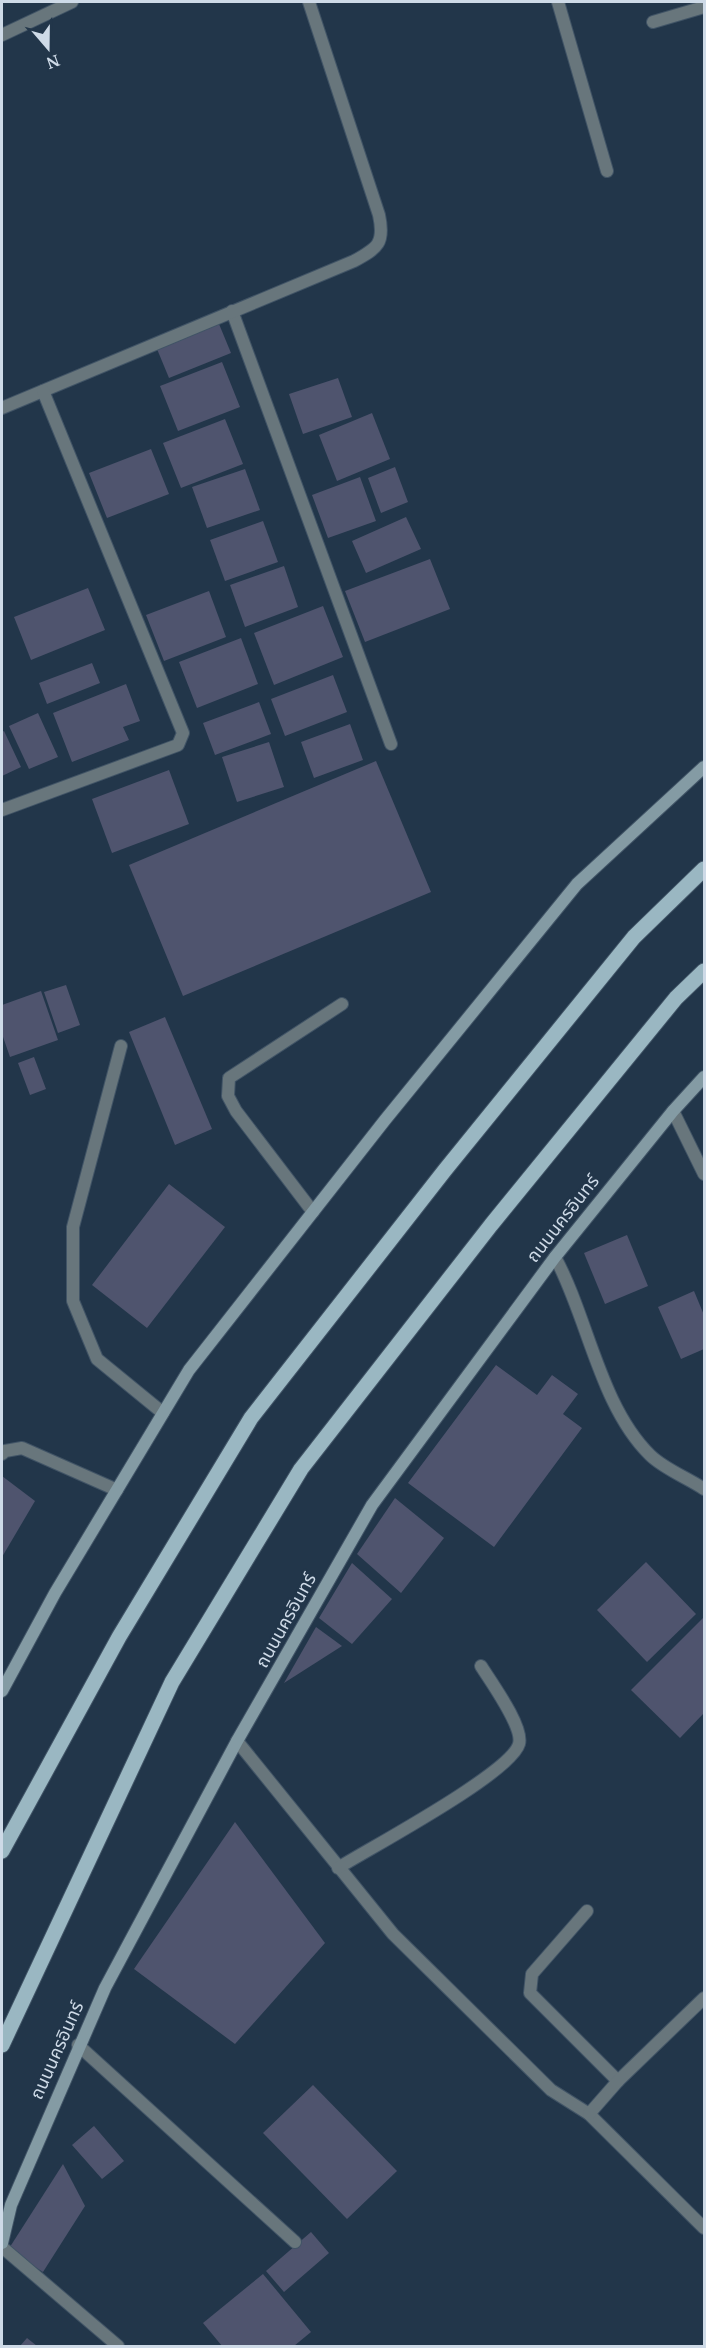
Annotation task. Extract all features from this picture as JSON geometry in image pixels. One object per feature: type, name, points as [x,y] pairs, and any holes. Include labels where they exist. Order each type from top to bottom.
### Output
[{"type":"main road","points":[[2,1690],[55,1593],[189,1370],[577,884],[705,767]]},
{"type":"main road","points":[[2,1851],[119,1637],[251,1418],[445,1170],[634,937],[705,868]]},
{"type":"main road","points":[[2,2044],[172,1682],[301,1469],[550,1152],[676,998],[705,971]]},
{"type":"main road","name":"ถนนนครอินทร์","points":[[2,2245],[11,2205],[78,2045],[105,1988],[237,1741],[372,1506],[555,1257],[673,1111],[705,1077]]},
{"type":"street","points":[[2,36],[72,2]]},
{"type":"street","points":[[2,408],[354,261],[374,250],[381,239],[379,215],[309,2]]},
{"type":"street","points":[[558,2],[607,171]]},
{"type":"street","points":[[653,22],[705,7]]},
{"type":"street","points":[[232,311],[391,744]]},
{"type":"street","points":[[2,810],[178,745],[183,733],[43,391]]},
{"type":"street","points":[[313,1212],[236,1111],[228,1096],[229,1078],[342,1004]]},
{"type":"street","points":[[121,1046],[73,1227],[73,1301],[97,1359],[163,1413]]},
{"type":"street","points":[[673,1111],[705,1174]]},
{"type":"street","points":[[555,1257],[568,1280],[611,1394],[629,1432],[652,1457],[705,1489]]},
{"type":"street","points":[[2,1454],[5,1451],[22,1448],[117,1490]]},
{"type":"street","points":[[338,1868],[491,1775],[514,1754],[520,1743],[519,1729],[481,1666]]},
{"type":"street","points":[[237,1741],[393,1934],[551,2090],[589,2114],[705,2228]]},
{"type":"street","points":[[586,1911],[532,1974],[530,1993],[618,2082]]},
{"type":"street","points":[[589,2114],[618,2082],[705,1998]]},
{"type":"street","points":[[78,2045],[295,2242]]},
{"type":"street","points":[[2,2245],[118,2346]]},
{"type":"building","points":[[219,324],[231,353],[169,378],[157,349]]},
{"type":"building","points":[[222,362],[240,407],[178,431],[160,386]]},
{"type":"building","points":[[338,378],[352,417],[303,434],[289,394]]},
{"type":"building","points":[[372,413],[390,459],[337,481],[319,435]]},
{"type":"building","points":[[225,419],[243,464],[181,488],[163,443]]},
{"type":"building","points":[[151,449],[169,494],[107,518],[89,473]]},
{"type":"building","points":[[395,467],[408,502],[381,513],[368,478]]},
{"type":"building","points":[[245,469],[260,510],[207,528],[192,487]]},
{"type":"building","points":[[360,477],[376,521],[328,538],[312,495]]},
{"type":"building","points":[[406,517],[421,549],[366,573],[352,541]]},
{"type":"building","points":[[263,521],[278,562],[225,581],[210,540]]},
{"type":"building","points":[[430,559],[450,609],[365,642],[345,591]]},
{"type":"building","points":[[284,566],[298,607],[245,627],[230,585]]},
{"type":"building","points":[[88,588],[105,630],[31,660],[14,617]]},
{"type":"building","points":[[209,591],[226,637],[164,661],[146,615]]},
{"type":"building","points":[[323,606],[343,657],[274,685],[254,633]]},
{"type":"building","points":[[241,638],[258,684],[197,708],[179,662]]},
{"type":"building","points":[[92,663],[100,683],[47,704],[39,683]]},
{"type":"building","points":[[333,675],[347,712],[285,736],[271,699]]},
{"type":"building","points":[[126,684],[140,721],[123,727],[129,740],[72,762],[53,713]]},
{"type":"building","points":[[259,702],[271,734],[215,755],[203,723]]},
{"type":"building","points":[[38,713],[58,757],[29,769],[9,726]]},
{"type":"building","points":[[350,724],[363,760],[314,778],[301,742]]},
{"type":"building","points":[[4,731],[21,767],[2,776],[2,732]]},
{"type":"building","points":[[269,742],[284,787],[237,802],[222,757]]},
{"type":"building","points":[[376,761],[431,892],[183,996],[129,865]]},
{"type":"building","points":[[169,770],[189,824],[112,853],[92,799]]},
{"type":"building","points":[[66,985],[80,1025],[58,1033],[44,992]]},
{"type":"building","points":[[41,991],[58,1040],[10,1057],[2,1034],[2,1005]]},
{"type":"building","points":[[165,1017],[212,1129],[175,1145],[129,1032]]},
{"type":"building","points":[[34,1057],[46,1089],[30,1095],[18,1063]]},
{"type":"building","points":[[169,1184],[225,1227],[147,1328],[92,1285]]},
{"type":"building","points":[[627,1235],[648,1286],[605,1304],[584,1253]]},
{"type":"building","points":[[694,1291],[704,1315],[704,1349],[681,1359],[658,1307]]},
{"type":"building","points":[[496,1365],[537,1395],[552,1375],[578,1394],[563,1414],[582,1428],[494,1547],[408,1483]]},
{"type":"building","points":[[2,1476],[35,1501],[2,1557]]},
{"type":"building","points":[[395,1498],[444,1538],[401,1593],[357,1554]]},
{"type":"building","points":[[646,1562],[696,1614],[647,1662],[597,1610]]},
{"type":"building","points":[[352,1563],[392,1599],[352,1644],[319,1618]]},
{"type":"building","points":[[704,1617],[704,1713],[680,1738],[631,1690]]},
{"type":"building","points":[[316,1627],[342,1646],[284,1683]]},
{"type":"building","points":[[235,1822],[325,1943],[235,2044],[134,1969]]},
{"type":"building","points":[[313,2085],[397,2171],[347,2219],[263,2133]]},
{"type":"building","points":[[94,2126],[124,2161],[102,2179],[72,2145]]},
{"type":"building","points":[[63,2164],[85,2206],[43,2272],[8,2250]]},
{"type":"building","points":[[311,2232],[329,2253],[284,2292],[266,2271]]},
{"type":"building","points":[[263,2274],[311,2332],[294,2346],[222,2346],[203,2323]]},
{"type":"building","points":[[27,2338],[37,2346],[20,2346]]}]
